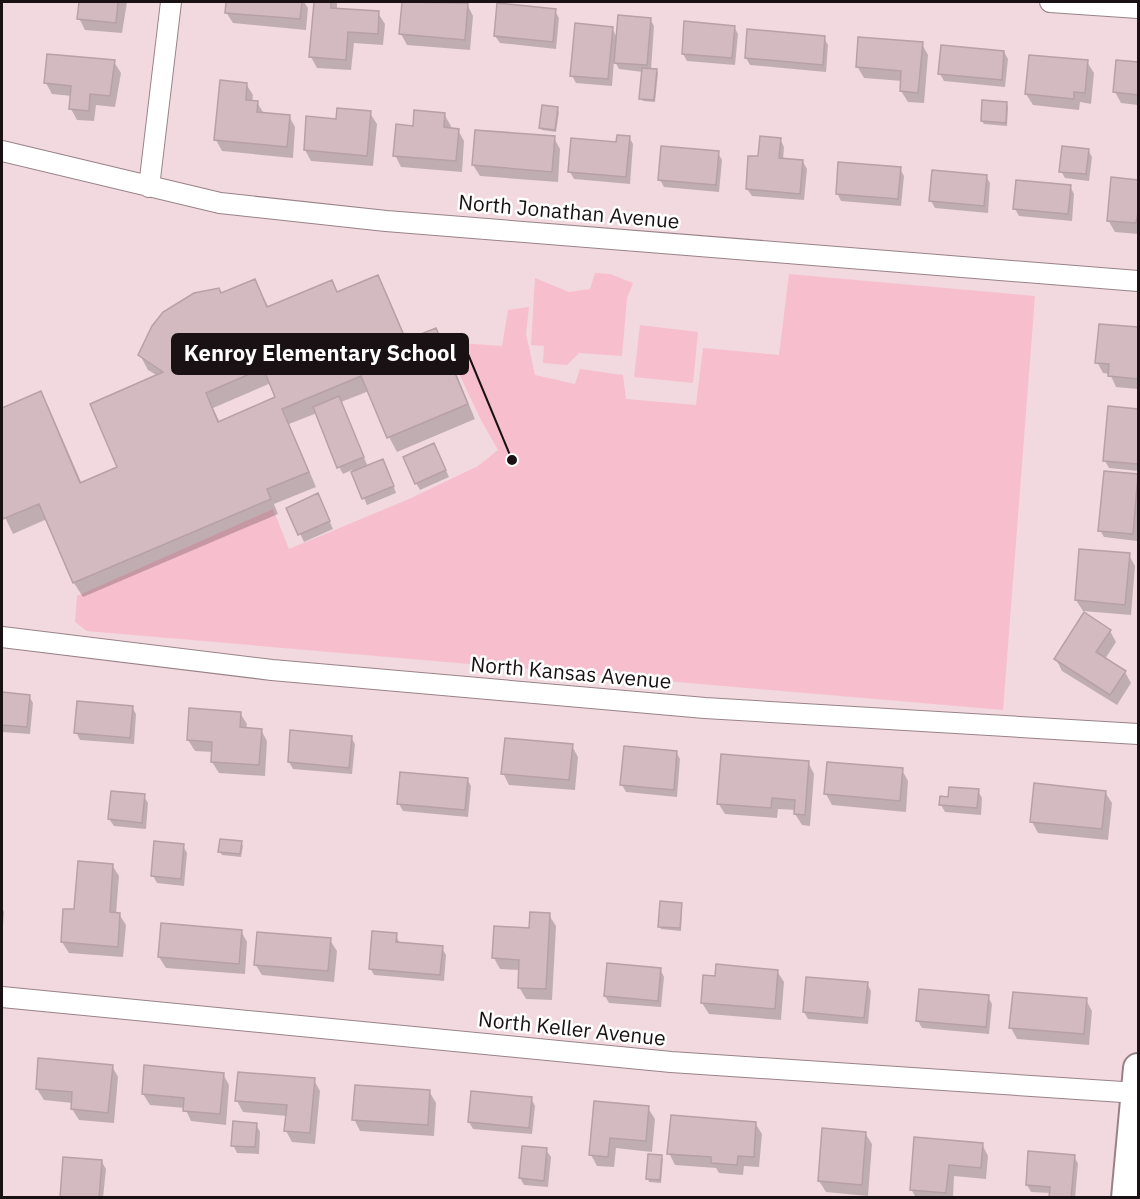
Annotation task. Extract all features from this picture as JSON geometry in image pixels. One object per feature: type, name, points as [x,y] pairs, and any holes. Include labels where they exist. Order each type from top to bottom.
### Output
[{"type":"street","points":[[150,187],[171,2]]},
{"type":"street","points":[[1050,2],[1138,8]]},
{"type":"street","name":"North Jonathan Avenue","points":[[2,151],[220,203],[386,221],[1138,281]]},
{"type":"street","name":"North Kansas Avenue","points":[[2,638],[272,670],[705,708],[1138,734]]},
{"type":"street","name":"North Keller Avenue","points":[[2,997],[671,1062],[1138,1085]]},
{"type":"street","points":[[1126,1197],[1138,1085]]},
{"type":"shaded area","points":[[595,273],[610,274],[633,283],[627,298],[622,356],[579,353],[567,365],[543,363],[544,346],[531,345],[535,278],[569,292],[590,289]]},
{"type":"shaded area","points":[[789,274],[1035,296],[1003,710],[87,631],[75,622],[77,596],[273,509],[289,549],[409,499],[478,466],[498,450],[444,342],[502,346],[508,310],[529,307],[526,334],[535,375],[575,384],[580,369],[623,375],[626,399],[696,405],[703,348],[779,355]]},
{"type":"shaded area","points":[[640,325],[698,332],[693,383],[634,377]]},
{"type":"building","points":[[79,2],[118,2],[116,23],[77,19]]},
{"type":"building","points":[[226,2],[302,2],[300,19],[225,13]]},
{"type":"building","points":[[314,2],[331,2],[331,8],[379,11],[378,34],[348,32],[346,60],[309,57]]},
{"type":"building","points":[[402,2],[468,3],[465,40],[399,34]]},
{"type":"building","points":[[497,3],[556,9],[553,42],[494,36]]},
{"type":"building","points":[[618,15],[651,18],[647,65],[614,63]]},
{"type":"building","points":[[684,21],[735,26],[732,58],[682,54]]},
{"type":"building","points":[[575,23],[613,27],[608,79],[570,76]]},
{"type":"building","points":[[747,29],[825,36],[823,65],[745,58]]},
{"type":"building","points":[[858,37],[923,42],[918,93],[900,91],[901,71],[856,67]]},
{"type":"building","points":[[941,45],[1004,51],[1002,80],[938,74]]},
{"type":"building","points":[[47,54],[115,60],[110,96],[90,94],[89,111],[69,109],[71,86],[44,83]]},
{"type":"building","points":[[1029,55],[1088,60],[1085,93],[1074,92],[1074,99],[1025,94]]},
{"type":"building","points":[[1116,60],[1138,62],[1138,95],[1113,92]]},
{"type":"building","points":[[642,68],[657,69],[654,100],[639,99]]},
{"type":"building","points":[[220,80],[247,83],[246,100],[258,101],[257,112],[290,115],[287,147],[214,140]]},
{"type":"building","points":[[982,100],[1007,102],[1006,123],[981,121]]},
{"type":"building","points":[[542,105],[558,107],[555,130],[539,128]]},
{"type":"building","points":[[337,108],[371,111],[367,156],[304,150],[306,116],[336,119]]},
{"type":"building","points":[[414,110],[445,113],[444,127],[459,129],[456,161],[393,156],[396,124],[413,126]]},
{"type":"building","points":[[475,130],[555,136],[552,172],[472,165]]},
{"type":"building","points":[[617,135],[630,136],[626,177],[568,172],[571,138],[616,142]]},
{"type":"building","points":[[760,136],[781,138],[779,158],[803,160],[800,194],[746,189],[748,156],[758,156]]},
{"type":"building","points":[[661,146],[719,151],[716,185],[658,180]]},
{"type":"building","points":[[1062,146],[1089,149],[1086,174],[1059,172]]},
{"type":"building","points":[[838,162],[901,167],[898,199],[836,194]]},
{"type":"building","points":[[932,170],[987,175],[984,206],[929,201]]},
{"type":"building","points":[[1111,177],[1138,180],[1136,223],[1107,221]]},
{"type":"building","points":[[1016,180],[1071,185],[1068,214],[1013,209]]},
{"type":"building","points":[[378,275],[406,340],[436,328],[468,404],[387,438],[361,376],[282,409],[309,472],[267,489],[271,499],[73,583],[39,504],[3,519],[2,408],[41,391],[80,483],[117,467],[90,404],[163,372],[138,355],[152,326],[163,312],[194,293],[219,288],[221,293],[255,279],[267,307],[332,280],[337,292]],"holes":[[[263,368],[275,397],[218,422],[206,393]]]},
{"type":"building","points":[[1099,324],[1138,327],[1138,379],[1108,376],[1109,364],[1095,363]]},
{"type":"building","points":[[339,396],[364,457],[337,468],[313,407]]},
{"type":"building","points":[[1108,406],[1138,409],[1138,464],[1103,461]]},
{"type":"building","points":[[434,443],[446,470],[415,484],[403,457]]},
{"type":"building","points":[[383,459],[394,486],[362,499],[351,472]]},
{"type":"building","points":[[1104,471],[1138,474],[1133,534],[1098,531]]},
{"type":"building","points":[[318,493],[330,521],[298,535],[286,508]]},
{"type":"building","points":[[1079,549],[1130,553],[1125,605],[1075,600]]},
{"type":"building","points":[[1084,612],[1111,630],[1096,652],[1126,671],[1110,695],[1054,659]]},
{"type":"building","points":[[2,692],[30,695],[27,727],[2,725]]},
{"type":"building","points":[[77,701],[133,706],[130,738],[74,733]]},
{"type":"building","points":[[189,708],[241,712],[240,727],[262,729],[259,765],[211,762],[212,742],[187,740]]},
{"type":"building","points":[[290,730],[352,736],[349,768],[288,762]]},
{"type":"building","points":[[505,738],[573,744],[569,780],[501,774]]},
{"type":"building","points":[[624,746],[677,751],[674,790],[620,785]]},
{"type":"building","points":[[721,754],[809,761],[805,815],[794,814],[795,800],[772,798],[771,808],[717,804]]},
{"type":"building","points":[[827,762],[903,768],[900,801],[824,794]]},
{"type":"building","points":[[400,772],[468,778],[465,810],[397,804]]},
{"type":"building","points":[[1034,783],[1106,791],[1102,829],[1030,822]]},
{"type":"building","points":[[949,787],[979,789],[977,808],[939,805],[940,796],[948,797]]},
{"type":"building","points":[[111,791],[145,794],[142,823],[108,819]]},
{"type":"building","points":[[220,839],[242,841],[240,854],[218,852]]},
{"type":"building","points":[[154,841],[184,844],[181,879],[151,876]]},
{"type":"building","points":[[78,861],[113,864],[110,912],[120,913],[118,947],[61,942],[63,909],[74,909]]},
{"type":"building","points":[[660,901],[682,903],[680,928],[658,927]]},
{"type":"building","points":[[530,912],[550,913],[546,989],[518,988],[519,960],[492,958],[494,926],[529,928]]},
{"type":"building","points":[[161,923],[242,930],[239,964],[158,957]]},
{"type":"building","points":[[372,931],[397,933],[396,942],[443,946],[440,975],[369,969]]},
{"type":"building","points":[[257,932],[331,938],[328,971],[254,965]]},
{"type":"building","points":[[607,963],[661,968],[658,1001],[604,996]]},
{"type":"building","points":[[716,964],[778,970],[775,1009],[701,1003],[703,975],[715,976]]},
{"type":"building","points":[[806,977],[868,982],[864,1018],[803,1012]]},
{"type":"building","points":[[919,989],[989,995],[986,1027],[916,1021]]},
{"type":"building","points":[[1013,992],[1087,998],[1084,1034],[1009,1028]]},
{"type":"building","points":[[38,1058],[113,1065],[108,1113],[71,1109],[72,1092],[36,1089]]},
{"type":"building","points":[[144,1065],[224,1073],[220,1114],[183,1111],[184,1098],[142,1094]]},
{"type":"building","points":[[238,1072],[315,1078],[310,1133],[284,1131],[287,1105],[235,1101]]},
{"type":"building","points":[[355,1085],[430,1090],[428,1125],[352,1120]]},
{"type":"building","points":[[471,1091],[532,1097],[529,1128],[468,1122]]},
{"type":"building","points":[[594,1101],[649,1106],[646,1141],[610,1138],[608,1157],[589,1155]]},
{"type":"building","points":[[671,1115],[756,1122],[754,1157],[738,1156],[737,1165],[711,1163],[711,1157],[667,1154]]},
{"type":"building","points":[[233,1121],[257,1123],[255,1147],[231,1146]]},
{"type":"building","points":[[822,1128],[866,1132],[862,1185],[818,1181]]},
{"type":"building","points":[[914,1137],[983,1143],[981,1168],[949,1165],[946,1193],[910,1190]]},
{"type":"building","points":[[522,1146],[547,1148],[544,1181],[519,1178]]},
{"type":"building","points":[[1028,1151],[1075,1155],[1071,1198],[1049,1198],[1050,1187],[1026,1185]]},
{"type":"building","points":[[648,1154],[662,1155],[660,1180],[646,1179]]},
{"type":"building","points":[[63,1157],[102,1160],[99,1198],[60,1198]]},
{"type":"place","name":"Kenroy Elementary School","points":[[512,460]]}]
